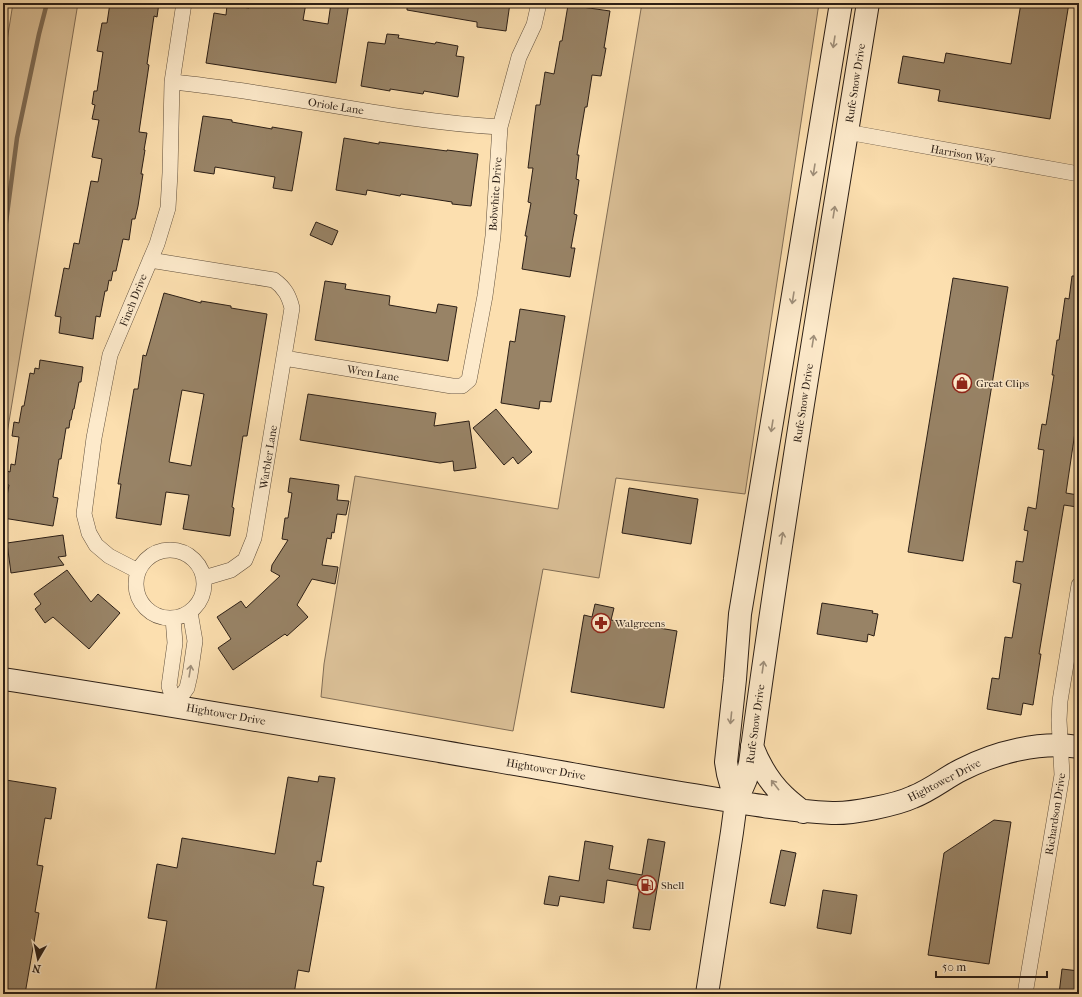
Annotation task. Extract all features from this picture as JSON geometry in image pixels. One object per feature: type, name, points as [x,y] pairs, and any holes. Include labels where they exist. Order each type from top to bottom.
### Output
[{"type":"main road","name":"Rufe Snow Drive","points":[[736,802],[726,762],[740,614],[841,3]]},
{"type":"main road","name":"Rufe Snow Drive","points":[[707,994],[736,802],[746,779],[752,746],[800,420],[868,3]]},
{"type":"main road","name":"Hightower Drive","points":[[3,678],[175,705],[736,802],[803,812],[840,814],[892,804],[912,798],[958,771],[984,759],[1010,752],[1044,746],[1070,746]]},
{"type":"main road","points":[[752,746],[758,761],[783,796],[803,812]]},
{"type":"street","name":"Finch Drive","points":[[138,571],[109,556],[96,545],[89,534],[84,514],[94,438],[110,355],[157,244],[168,208],[172,82],[184,3]]},
{"type":"street","name":"Bobwhite Drive","points":[[462,386],[470,380],[485,291],[493,231],[500,127],[519,58],[534,25],[539,3]]},
{"type":"street","name":"Oriole Lane","points":[[172,82],[386,114],[480,126],[500,127]]},
{"type":"street","name":"Harrison Way","points":[[847,132],[1079,174]]},
{"type":"street","name":"Warbler Lane","points":[[150,260],[274,280],[281,286],[289,297],[292,308],[254,538],[245,560],[231,570],[204,578]]},
{"type":"street","name":"Wren Lane","points":[[284,358],[452,386],[462,386]]},
{"type":"street","points":[[168,550],[180,551],[192,557],[200,567],[204,578],[204,591],[199,603],[190,612],[183,616],[173,618],[164,618],[152,613],[143,605],[138,595],[136,583],[138,571],[145,561],[155,553],[168,550]]},
{"type":"street","name":"Richardson Drive","points":[[1025,994],[1062,775],[1070,746],[1059,720],[1060,701],[1079,585]]},
{"type":"street","points":[[175,705],[187,688],[190,675],[195,641],[190,612]]},
{"type":"street","points":[[173,618],[175,643],[169,686],[175,705]]},
{"type":"shaded area","points":[[13,3],[78,3],[3,458],[3,66]]},
{"type":"shaded area","points":[[642,3],[819,3],[745,494],[616,478],[599,578],[543,569],[513,731],[321,697],[324,664],[355,476],[558,509]]},
{"type":"building","points":[[110,3],[159,3],[157,17],[154,16],[147,64],[149,65],[139,132],[147,133],[138,206],[135,219],[132,219],[129,240],[123,239],[116,271],[113,271],[111,281],[109,280],[107,291],[105,291],[100,317],[96,316],[93,339],[59,333],[61,317],[55,316],[64,268],[69,269],[74,243],[79,244],[91,181],[98,182],[102,159],[92,157],[99,120],[92,119],[95,105],[92,104],[94,91],[97,91],[103,52],[97,51],[102,23],[107,23]]},
{"type":"building","points":[[249,3],[306,3],[303,20],[328,24],[331,3],[349,3],[336,83],[206,63],[214,13],[226,15],[227,5],[249,8]]},
{"type":"building","points":[[407,3],[510,3],[506,31],[477,27],[477,22],[407,10]]},
{"type":"building","points":[[1021,3],[1069,3],[1050,119],[938,101],[940,90],[898,83],[903,56],[944,63],[946,53],[1011,64]]},
{"type":"building","points":[[568,5],[610,11],[601,76],[592,75],[577,155],[579,155],[576,179],[579,180],[574,214],[577,215],[571,248],[575,248],[570,277],[522,269],[527,236],[525,236],[531,203],[528,202],[533,168],[528,168],[536,105],[540,105],[545,72],[554,74],[560,41],[562,41]]},
{"type":"building","points":[[387,34],[399,35],[398,38],[458,46],[456,56],[464,57],[458,97],[424,91],[423,94],[390,89],[390,91],[361,86],[368,42],[385,44]]},
{"type":"building","points":[[203,116],[232,120],[232,122],[272,129],[272,127],[302,132],[292,191],[273,188],[275,177],[215,167],[214,174],[194,171]]},
{"type":"building","points":[[344,138],[379,144],[379,142],[478,154],[471,206],[452,204],[452,202],[401,194],[400,196],[367,190],[366,195],[336,190]]},
{"type":"building","points":[[316,222],[338,231],[332,245],[310,235]]},
{"type":"building","points":[[1072,276],[1079,276],[1079,405],[1066,493],[1078,495],[1077,507],[1064,505],[1039,654],[1041,654],[1033,705],[1023,703],[1021,715],[987,709],[992,678],[999,679],[1005,637],[1012,638],[1021,584],[1013,582],[1016,561],[1023,562],[1028,531],[1024,530],[1028,507],[1036,509],[1044,450],[1038,449],[1042,424],[1046,425],[1054,375],[1052,375],[1057,340],[1059,340],[1065,298],[1069,299]]},
{"type":"building","points":[[953,278],[1008,287],[963,561],[908,552]]},
{"type":"building","points":[[325,281],[346,284],[345,289],[390,296],[389,305],[436,313],[438,304],[457,307],[448,361],[315,340]]},
{"type":"building","points":[[164,293],[201,303],[201,301],[267,314],[247,436],[243,436],[232,507],[234,508],[230,536],[183,529],[189,495],[166,492],[161,525],[116,518],[121,484],[118,484],[134,389],[138,389],[143,355],[146,356]],"holes":[[[182,390],[204,394],[191,466],[169,462]]]},
{"type":"building","points":[[520,309],[565,316],[551,402],[540,401],[539,409],[501,403],[510,341],[515,342]]},
{"type":"building","points":[[40,360],[83,367],[81,382],[79,382],[69,428],[66,428],[61,459],[59,459],[53,497],[58,498],[53,526],[3,518],[9,485],[5,484],[7,471],[10,472],[11,464],[15,465],[19,437],[12,436],[14,422],[19,423],[22,406],[24,406],[30,373],[34,374],[35,368],[39,369]]},
{"type":"building","points":[[308,394],[436,413],[434,426],[469,421],[476,468],[454,471],[453,461],[440,463],[300,440]]},
{"type":"building","points":[[496,409],[532,452],[518,464],[513,457],[504,465],[473,428]]},
{"type":"building","points":[[290,478],[339,485],[337,500],[349,501],[346,515],[337,514],[334,533],[332,532],[331,539],[327,538],[322,565],[338,567],[335,584],[312,579],[297,605],[308,617],[287,636],[285,634],[233,670],[218,648],[231,639],[217,617],[241,601],[246,608],[280,576],[271,571],[272,565],[288,540],[282,539],[285,518],[288,518],[292,493],[288,492]]},
{"type":"building","points":[[629,488],[698,499],[691,544],[622,533]]},
{"type":"building","points":[[63,535],[66,556],[58,557],[64,565],[11,573],[7,543]]},
{"type":"building","points":[[67,570],[91,602],[98,594],[120,613],[89,649],[53,617],[45,623],[35,609],[41,604],[34,594]]},
{"type":"building","points":[[822,603],[873,611],[872,613],[878,614],[874,636],[868,634],[867,642],[817,634]]},
{"type":"building","name":"Walgreens","points":[[595,604],[614,608],[611,620],[677,631],[664,708],[571,692],[584,615],[592,617]]},
{"type":"building","points":[[319,776],[335,778],[321,862],[317,861],[313,885],[324,887],[309,972],[298,970],[294,994],[155,994],[167,921],[148,918],[157,864],[177,868],[182,838],[275,854],[288,777],[318,782]]},
{"type":"building","points":[[6,780],[56,788],[51,819],[45,818],[37,865],[43,866],[35,912],[39,913],[25,994],[3,994],[3,821],[5,808],[3,808],[3,801]]},
{"type":"building","points":[[994,820],[1011,822],[989,964],[928,955],[944,853]]},
{"type":"building","points":[[648,839],[665,842],[650,930],[633,928],[640,886],[607,880],[604,903],[560,896],[558,906],[544,904],[549,876],[579,881],[585,841],[613,846],[609,869],[642,875]]},
{"type":"building","points":[[781,850],[796,853],[785,906],[770,903]]},
{"type":"building","points":[[823,890],[857,895],[851,934],[817,928]]},
{"type":"building","points":[[1062,969],[1079,971],[1079,994],[1059,994]]},
{"type":"waterway","points":[[3,245],[17,138],[47,3]]},
{"type":"place","name":"Great Clips","points":[[962,383]]},
{"type":"place","name":"Walgreens","points":[[601,623]]},
{"type":"place","name":"Shell","points":[[647,885]]}]
